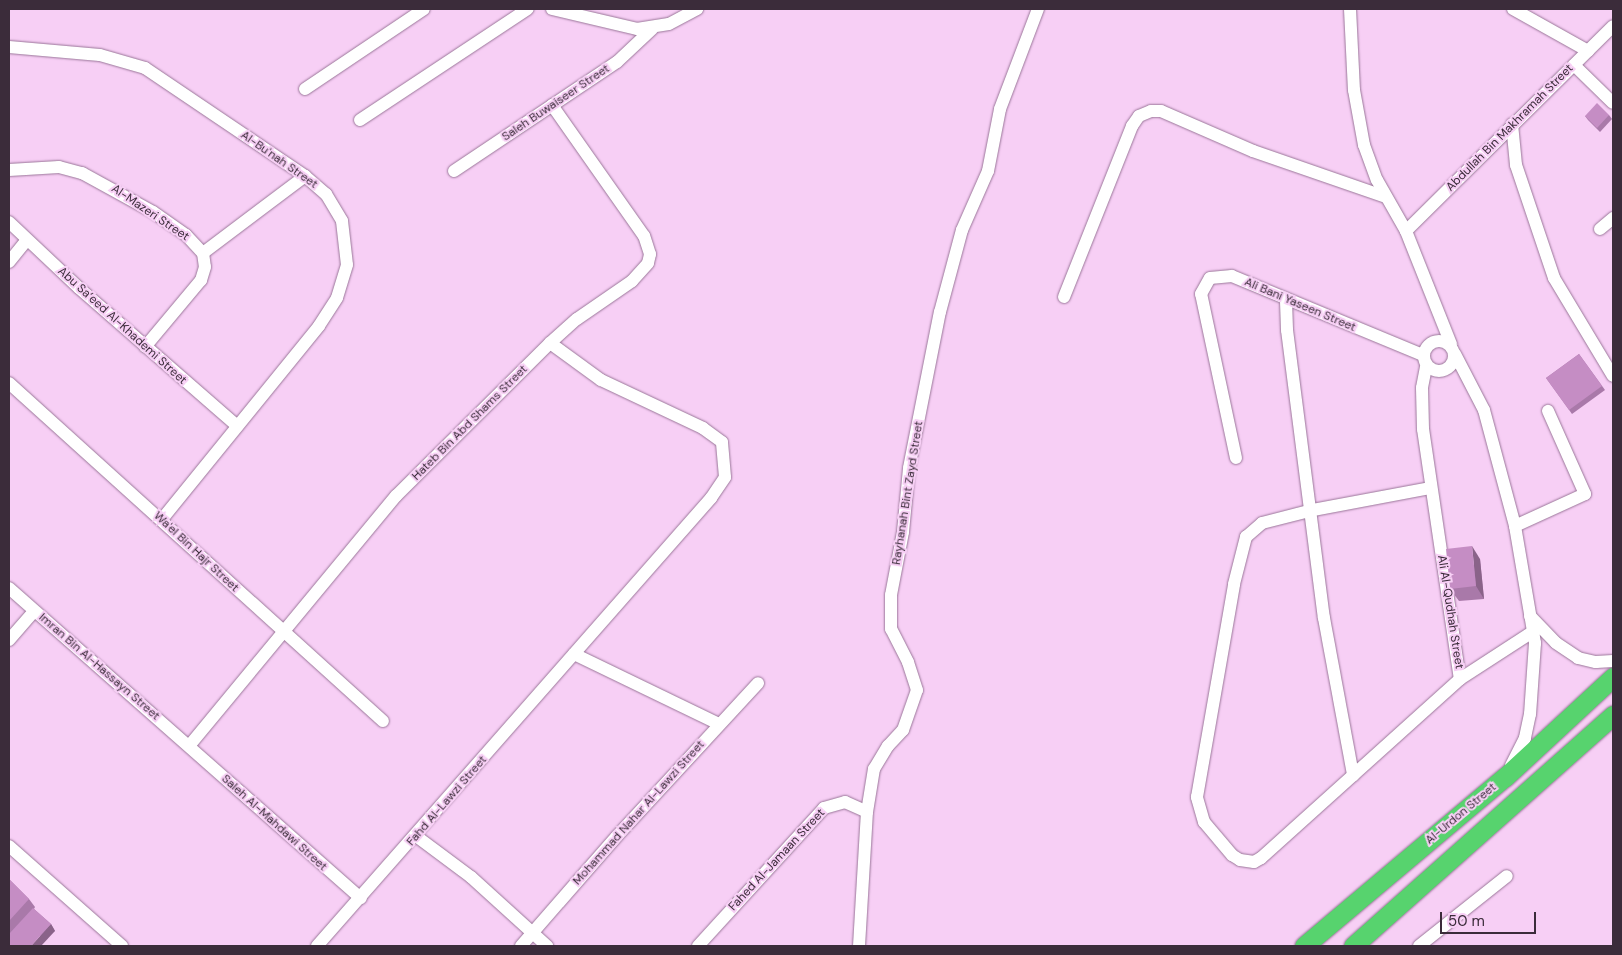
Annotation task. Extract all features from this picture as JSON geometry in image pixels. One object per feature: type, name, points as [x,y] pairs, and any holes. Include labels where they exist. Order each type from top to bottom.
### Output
[{"type":"highway","name":"Al-Urdon Street","points":[[1304,946],[1505,777],[1613,677]]},
{"type":"highway","points":[[1353,946],[1613,715]]},
{"type":"street","points":[[304,89],[424,9]]},
{"type":"street","points":[[360,120],[528,9]]},
{"type":"street","points":[[552,9],[623,27],[652,29],[697,9]]},
{"type":"street","name":"Rayhanah Bint Zayd Street","points":[[859,946],[867,812],[874,769],[888,746],[903,730],[916,690],[908,662],[891,629],[890,594],[903,532],[909,468],[940,312],[962,230],[988,171],[1000,109],[1038,9]]},
{"type":"street","points":[[1350,9],[1349,29],[1364,145],[1386,197],[1406,231],[1453,349],[1484,410],[1515,526],[1530,616],[1536,629],[1535,674],[1525,738],[1505,777]]},
{"type":"street","points":[[1513,9],[1588,51]]},
{"type":"street","name":"Abdullah Bin Makhramah Street","points":[[1406,231],[1613,26]]},
{"type":"street","name":"Saleh Buwaiseer Street","points":[[454,171],[617,62],[652,29]]},
{"type":"street","name":"Al-Bu'nah Street","points":[[9,47],[100,55],[145,68],[305,176],[326,194],[342,220],[347,265],[337,298],[319,326],[162,519]]},
{"type":"street","points":[[1574,65],[1613,103]]},
{"type":"street","name":"Hateb Bin Abd Shams Street","points":[[189,746],[396,496],[550,342],[576,319],[632,281],[644,268],[650,254],[644,236],[552,105]]},
{"type":"street","points":[[1064,297],[1132,126],[1140,116],[1151,110],[1161,111],[1253,151],[1386,197]]},
{"type":"street","points":[[1512,124],[1516,165],[1550,269],[1582,328],[1613,376]]},
{"type":"street","name":"Al-Mazeri Street","points":[[9,170],[59,168],[82,173],[119,190],[153,212],[186,235],[203,252]]},
{"type":"street","points":[[145,347],[201,280],[205,267],[203,252],[305,176]]},
{"type":"street","points":[[1600,229],[1613,218]]},
{"type":"street","name":"Abu Sa‘eed Al-Khademi Street","points":[[9,222],[145,347],[237,426]]},
{"type":"street","points":[[9,262],[27,240]]},
{"type":"street","name":"Ali Bani Yaseen Street","points":[[1236,458],[1201,294],[1210,278],[1232,276],[1425,362]]},
{"type":"street","points":[[1286,301],[1287,330],[1312,510],[1324,618],[1353,775]]},
{"type":"street","name":"Fahd Al-Lawzi Street","points":[[317,946],[416,836],[711,498],[725,477],[726,454],[722,442],[703,428],[601,380],[550,342]]},
{"type":"street","points":[[1434,343],[1453,349],[1453,361],[1442,369],[1425,362],[1434,343]]},
{"type":"street","name":"Ali Al-Qudhah Street","points":[[1312,510],[1262,523],[1250,532],[1243,544],[1197,797],[1204,822],[1232,856],[1247,861],[1261,858],[1460,679],[1431,488],[1421,403],[1425,362]]},
{"type":"street","name":"Wa'el Bin Hajr Street","points":[[9,384],[162,519],[383,721]]},
{"type":"street","points":[[1515,526],[1585,494],[1548,411]]},
{"type":"street","points":[[1312,510],[1431,488]]},
{"type":"street","name":"Imran Bin Al-Hassayn Street","points":[[9,588],[189,746]]},
{"type":"street","points":[[9,640],[34,611]]},
{"type":"street","points":[[1460,679],[1536,629]]},
{"type":"street","points":[[1536,629],[1578,658],[1596,662],[1613,662]]},
{"type":"street","points":[[574,654],[719,724]]},
{"type":"street","name":"Mohammad Nahar Al-Lawzi Street","points":[[522,946],[758,682]]},
{"type":"street","name":"Saleh Al-Mahdawi Street","points":[[189,746],[360,898]]},
{"type":"street","name":"Fahed Al-Jamaan Street","points":[[698,946],[824,808],[845,802],[867,812]]},
{"type":"street","points":[[416,836],[471,877],[548,946]]},
{"type":"street","points":[[9,846],[122,946]]},
{"type":"street","points":[[1418,946],[1507,876]]},
{"type":"building","points":[[1597,103],[1609,115],[1597,128],[1585,116]]},
{"type":"building","points":[[1579,354],[1602,386],[1569,410],[1546,378]]},
{"type":"building","points":[[1472,546],[1476,586],[1450,589],[1446,549]]},
{"type":"building","points":[[9,879],[29,899],[9,921]]},
{"type":"building","points":[[33,908],[51,924],[31,946],[9,946],[9,934]]}]
